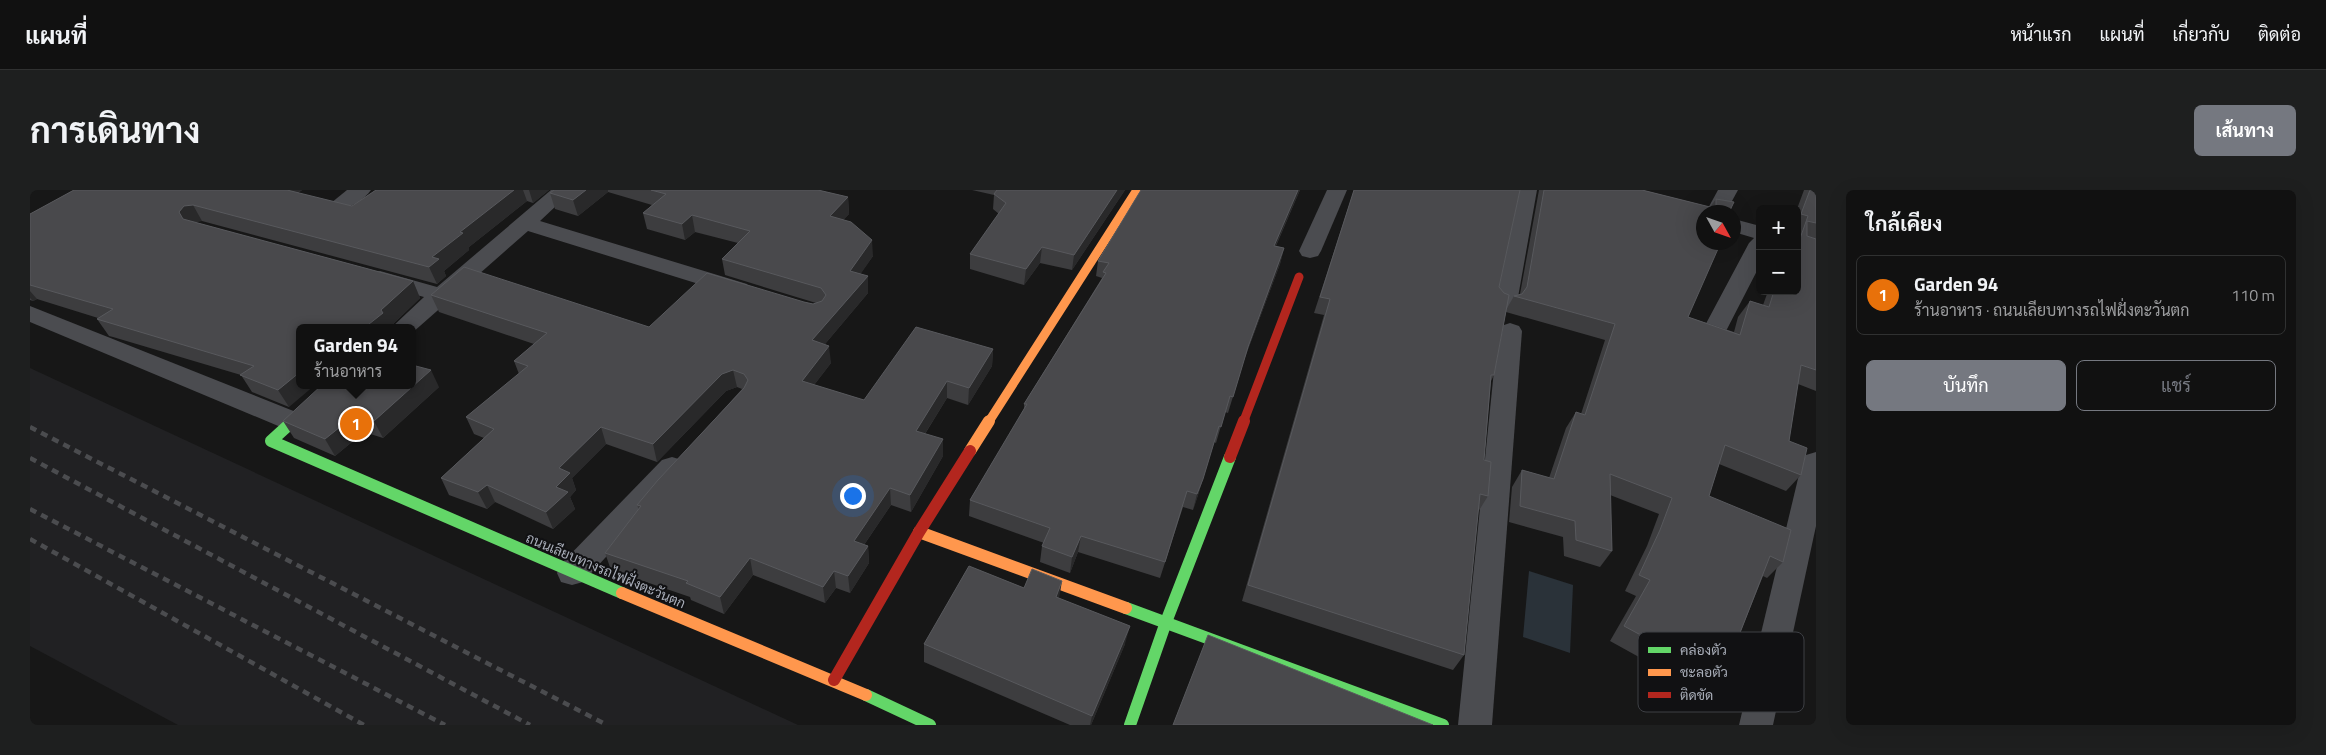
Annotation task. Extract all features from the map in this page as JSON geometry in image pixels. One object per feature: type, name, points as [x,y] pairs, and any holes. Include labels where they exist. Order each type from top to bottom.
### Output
[{"type":"street","points":[[341,203],[361,190]]},
{"type":"street","points":[[407,324],[563,190]]},
{"type":"street","points":[[834,680],[919,532],[1137,190]]},
{"type":"street","points":[[1310,251],[1337,190]]},
{"type":"street","points":[[1505,303],[1527,190]]},
{"type":"street","points":[[1720,205],[1728,190]]},
{"type":"street","points":[[525,222],[758,295]]},
{"type":"street","points":[[1741,227],[1756,232]]},
{"type":"street","points":[[1713,333],[1756,250]]},
{"type":"street","points":[[356,271],[442,295]]},
{"type":"street","points":[[1130,725],[1166,622],[1299,277]]},
{"type":"street","points":[[30,312],[292,421],[329,389]]},
{"type":"street","points":[[1476,725],[1510,331]]},
{"type":"street","name":"ถนนเลียบทางรถไฟฝั่งตะวันตก","points":[[292,421],[271,441],[572,573],[834,680],[930,725]]},
{"type":"street","points":[[572,573],[690,447]]},
{"type":"street","points":[[1777,632],[1816,462]]},
{"type":"street","points":[[919,532],[1443,725]]},
{"type":"street","points":[[1756,725],[1759,712]]},
{"type":"shaded area","points":[[30,368],[798,725],[178,725],[30,646]]},
{"type":"shaded area","points":[[1529,571],[1573,585],[1570,653],[1523,637]]},
{"type":"building","points":[[74,190],[287,190],[352,206],[376,190],[514,190],[460,232],[463,233],[432,257],[439,259],[429,267],[193,205],[184,206],[179,212],[183,219],[413,281],[381,310],[383,313],[369,324],[296,324],[296,375],[278,390],[240,375],[254,366],[97,319],[113,309],[30,285],[30,214]]},
{"type":"building","points":[[554,190],[586,190],[573,200],[550,193]]},
{"type":"building","points":[[651,190],[818,190],[848,197],[830,216],[851,222],[872,240],[850,271],[868,276],[812,340],[829,346],[802,381],[864,400],[916,327],[993,349],[969,388],[947,381],[916,431],[943,439],[910,495],[890,488],[854,541],[868,546],[848,576],[834,571],[823,587],[750,558],[720,597],[686,583],[688,581],[605,553],[641,506],[637,505],[658,480],[744,388],[748,380],[744,374],[733,370],[722,374],[653,444],[601,427],[559,468],[570,473],[556,487],[568,492],[546,512],[487,485],[478,492],[441,478],[494,429],[466,417],[528,366],[514,361],[547,333],[431,295],[464,267],[649,327],[707,273],[813,304],[822,301],[826,295],[821,288],[722,259],[750,231],[692,215],[682,224],[643,213],[666,194]]},
{"type":"building","points":[[997,190],[1117,190],[1074,255],[1042,247],[1026,269],[970,254],[1006,203],[994,194]]},
{"type":"building","points":[[1141,190],[1298,190],[1274,246],[1284,248],[1248,347],[1233,397],[1230,396],[1197,494],[1187,491],[1165,562],[1081,536],[1072,557],[1042,546],[1050,528],[970,500],[1027,404],[1024,404],[1106,273],[1103,272],[1109,263],[1098,261]]},
{"type":"building","points":[[1354,190],[1520,190],[1499,287],[1504,293],[1509,295],[1494,375],[1491,375],[1484,460],[1491,462],[1488,496],[1480,494],[1464,655],[1248,585],[1330,299],[1320,297]]},
{"type":"building","points":[[1544,190],[1642,190],[1702,205],[1696,205],[1696,250],[1717,250],[1688,317],[1740,335],[1750,301],[1769,307],[1773,295],[1801,295],[1801,236],[1808,216],[1801,214],[1810,190],[1816,190],[1816,223],[1807,221],[1807,236],[1816,239],[1816,370],[1801,365],[1789,441],[1807,448],[1801,475],[1725,445],[1709,496],[1791,530],[1783,562],[1770,556],[1740,632],[1638,632],[1638,634],[1624,626],[1650,580],[1639,575],[1660,530],[1672,498],[1610,474],[1612,551],[1576,540],[1575,521],[1520,506],[1522,470],[1554,479],[1576,412],[1585,415],[1615,324],[1514,296],[1522,294],[1527,287]]},
{"type":"building","points":[[1716,199],[1734,202],[1732,205],[1716,205]]},
{"type":"building","points":[[416,366],[431,370],[416,383]]},
{"type":"building","points":[[318,389],[410,389],[374,421],[355,415],[325,439],[283,421]]},
{"type":"building","points":[[969,566],[1024,588],[1032,569],[1062,581],[1056,597],[1130,626],[1092,716],[924,644]]},
{"type":"building","points":[[1208,635],[1433,725],[1173,725]]},
{"type":"railway","points":[[30,427],[607,725]]},
{"type":"railway","points":[[30,458],[530,725]]},
{"type":"railway","points":[[30,509],[445,725]]},
{"type":"railway","points":[[30,539],[364,725]]},
{"type":"traffic: fast","points":[[330,389],[271,441],[622,593]]},
{"type":"traffic: fast","points":[[1130,725],[1166,622],[1230,457]]},
{"type":"traffic: fast","points":[[1126,608],[1443,725]]},
{"type":"traffic: fast","points":[[866,695],[930,725]]},
{"type":"traffic: slow","points":[[970,451],[1137,190]]},
{"type":"traffic: slow","points":[[919,532],[1126,608]]},
{"type":"traffic: slow","points":[[622,593],[866,695]]},
{"type":"traffic: jam","points":[[1230,457],[1299,277]]},
{"type":"traffic: jam","points":[[834,680],[919,532],[970,451]]},
{"type":"place","name":"Garden 94","points":[[356,424]]}]
